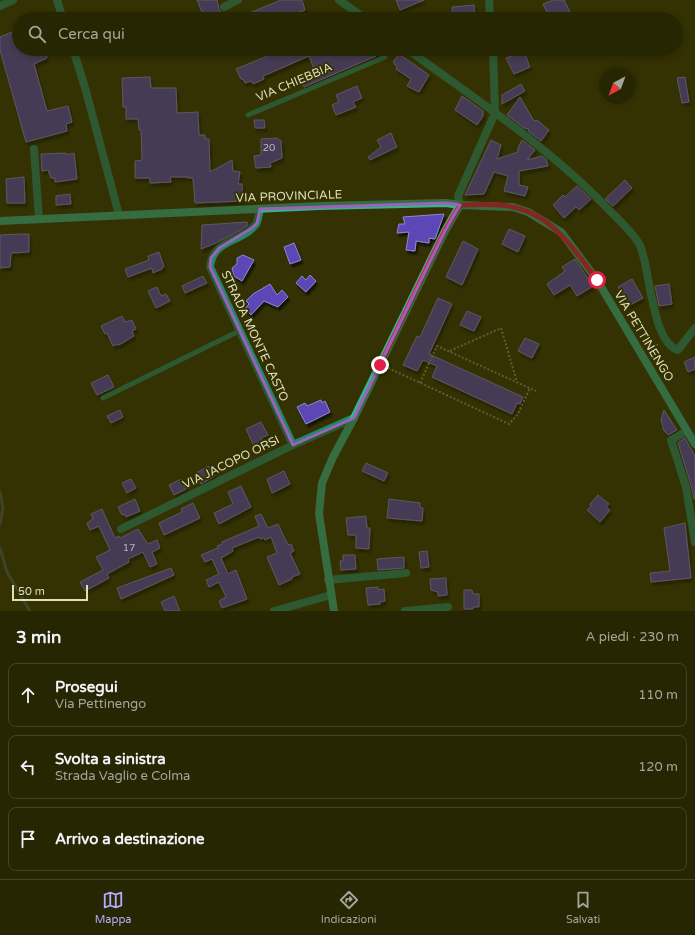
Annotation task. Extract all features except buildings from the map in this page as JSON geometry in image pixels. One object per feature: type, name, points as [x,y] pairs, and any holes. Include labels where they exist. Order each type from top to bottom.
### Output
[{"type":"main road","name":"VIA PROVINCIALE","points":[[0,221],[260,209],[446,203],[460,205]]},
{"type":"main road","points":[[334,611],[319,514],[322,483],[333,457],[354,418],[445,230],[460,205]]},
{"type":"main road","name":"VIA PETTINENGO","points":[[460,205],[513,207],[528,212],[561,232],[597,280],[695,444]]},
{"type":"street","points":[[0,6],[13,0]]},
{"type":"street","points":[[57,0],[61,12]]},
{"type":"street","points":[[224,7],[238,0]]},
{"type":"street","points":[[339,0],[356,12]]},
{"type":"street","points":[[489,0],[490,12]]},
{"type":"street","points":[[75,56],[119,215]]},
{"type":"street","points":[[417,56],[558,160],[605,205],[641,247],[661,331],[668,345],[678,350],[695,328]]},
{"type":"street","points":[[460,205],[458,196],[495,113],[493,56]]},
{"type":"street","points":[[34,150],[39,219]]},
{"type":"street","name":"STRADA MONTE CASTO","points":[[260,209],[257,223],[252,228],[219,248],[211,258],[210,267],[293,445]]},
{"type":"street","name":"VIA JACOPO ORSI","points":[[121,530],[293,445],[354,418]]},
{"type":"street","points":[[687,432],[671,440],[686,487],[695,542]]},
{"type":"street","points":[[328,580],[406,573]]},
{"type":"street","points":[[274,611],[331,595]]},
{"type":"street","points":[[405,611],[448,607]]},
{"type":"lane","name":"VIA CHIEBBIA","points":[[248,115],[384,56]]},
{"type":"lane","points":[[103,398],[240,331]]},
{"type":"path","points":[[450,351],[501,328],[516,382]]},
{"type":"path","points":[[650,370],[656,367],[658,333],[661,331]]},
{"type":"path","points":[[420,383],[437,346],[536,391]]},
{"type":"path","points":[[380,365],[509,424],[518,414],[530,388]]},
{"type":"highlighted area","points":[[446,203],[460,205],[445,231],[354,418],[293,445],[210,267],[211,258],[219,248],[252,228],[257,223],[260,209]]},
{"type":"waterway","points":[[0,492],[3,507],[0,524]]},
{"type":"waterway","points":[[0,548],[7,572],[30,611]]},
{"type":"route","points":[[380,365],[445,230],[460,205],[513,207],[528,212],[561,232],[597,280]]}]
